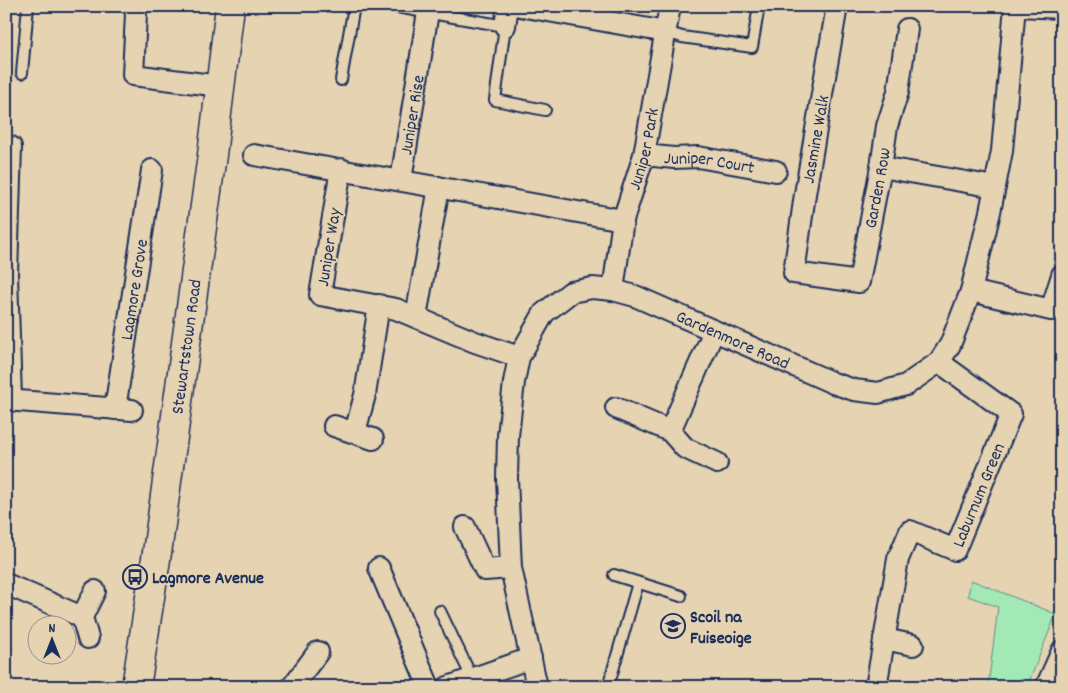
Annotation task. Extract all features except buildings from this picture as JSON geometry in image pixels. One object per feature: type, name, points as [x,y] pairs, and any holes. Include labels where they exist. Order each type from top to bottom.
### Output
[{"type":"main road","name":"Stewartstown Road","points":[[136,687],[158,546],[230,6]]},
{"type":"street","points":[[134,6],[136,14],[133,75],[220,86]]},
{"type":"street","points":[[520,6],[666,32]]},
{"type":"street","name":"Juniper Park","points":[[613,290],[624,220],[644,154],[670,6]]},
{"type":"street","name":"Jasmine Walk","points":[[794,273],[805,194],[838,6]]},
{"type":"street","points":[[1017,6],[1062,8]]},
{"type":"street","name":"Gardenmore Road","points":[[537,687],[511,568],[507,478],[508,436],[514,382],[519,357],[544,312],[571,292],[592,288],[613,290],[635,296],[854,390],[878,393],[906,385],[939,362],[950,345],[971,292],[990,212],[1004,134],[1017,6]]},
{"type":"street","name":"Juniper Rise","points":[[428,12],[401,180],[624,220]]},
{"type":"street","name":"Garden Row","points":[[794,273],[859,282],[887,126],[898,92],[907,29]]},
{"type":"street","name":"Lagmore Grove","points":[[11,147],[7,275],[9,400],[124,410],[152,170]]},
{"type":"street","points":[[254,154],[401,180]]},
{"type":"street","name":"Juniper Court","points":[[644,154],[674,158],[698,157],[776,171]]},
{"type":"street","points":[[881,167],[995,187]]},
{"type":"street","name":"Juniper Way","points":[[341,169],[320,295],[396,309],[475,342],[519,357]]},
{"type":"street","points":[[416,317],[439,187]]},
{"type":"street","points":[[971,292],[1051,310],[1062,275]]},
{"type":"street","points":[[334,426],[364,435],[365,395],[380,305]]},
{"type":"street","points":[[670,431],[714,331]]},
{"type":"street","name":"Laburnum Green","points":[[876,687],[898,559],[910,531],[954,550],[1010,414],[939,362]]},
{"type":"street","points":[[616,408],[670,431],[685,448],[717,463]]},
{"type":"street","points":[[465,527],[485,570],[511,568]]},
{"type":"street","points":[[378,568],[429,687]]},
{"type":"street","points":[[6,584],[82,616]]},
{"type":"street","points":[[88,638],[82,616],[95,591]]},
{"type":"street","points":[[884,638],[913,645]]},
{"type":"street","points":[[1046,687],[1062,651]]},
{"type":"street","points":[[292,687],[318,652]]},
{"type":"street","points":[[448,687],[531,658]]},
{"type":"lane","points":[[22,73],[28,6]]},
{"type":"lane","points":[[341,80],[354,6]]},
{"type":"lane","points":[[391,6],[428,12],[506,16],[495,100],[545,110]]},
{"type":"lane","points":[[666,32],[682,37],[752,47],[759,6]]},
{"type":"lane","points":[[614,575],[681,596]]},
{"type":"lane","points":[[608,687],[638,583]]},
{"type":"lane","points":[[440,611],[472,678]]},
{"type":"green space","points":[[971,580],[1056,614],[1027,687],[988,687],[998,607],[968,596]]},
{"type":"place","name":"Lagmore Avenue","points":[[135,577]]},
{"type":"place","name":"Scoil na Fuiseoige","points":[[673,626]]}]
